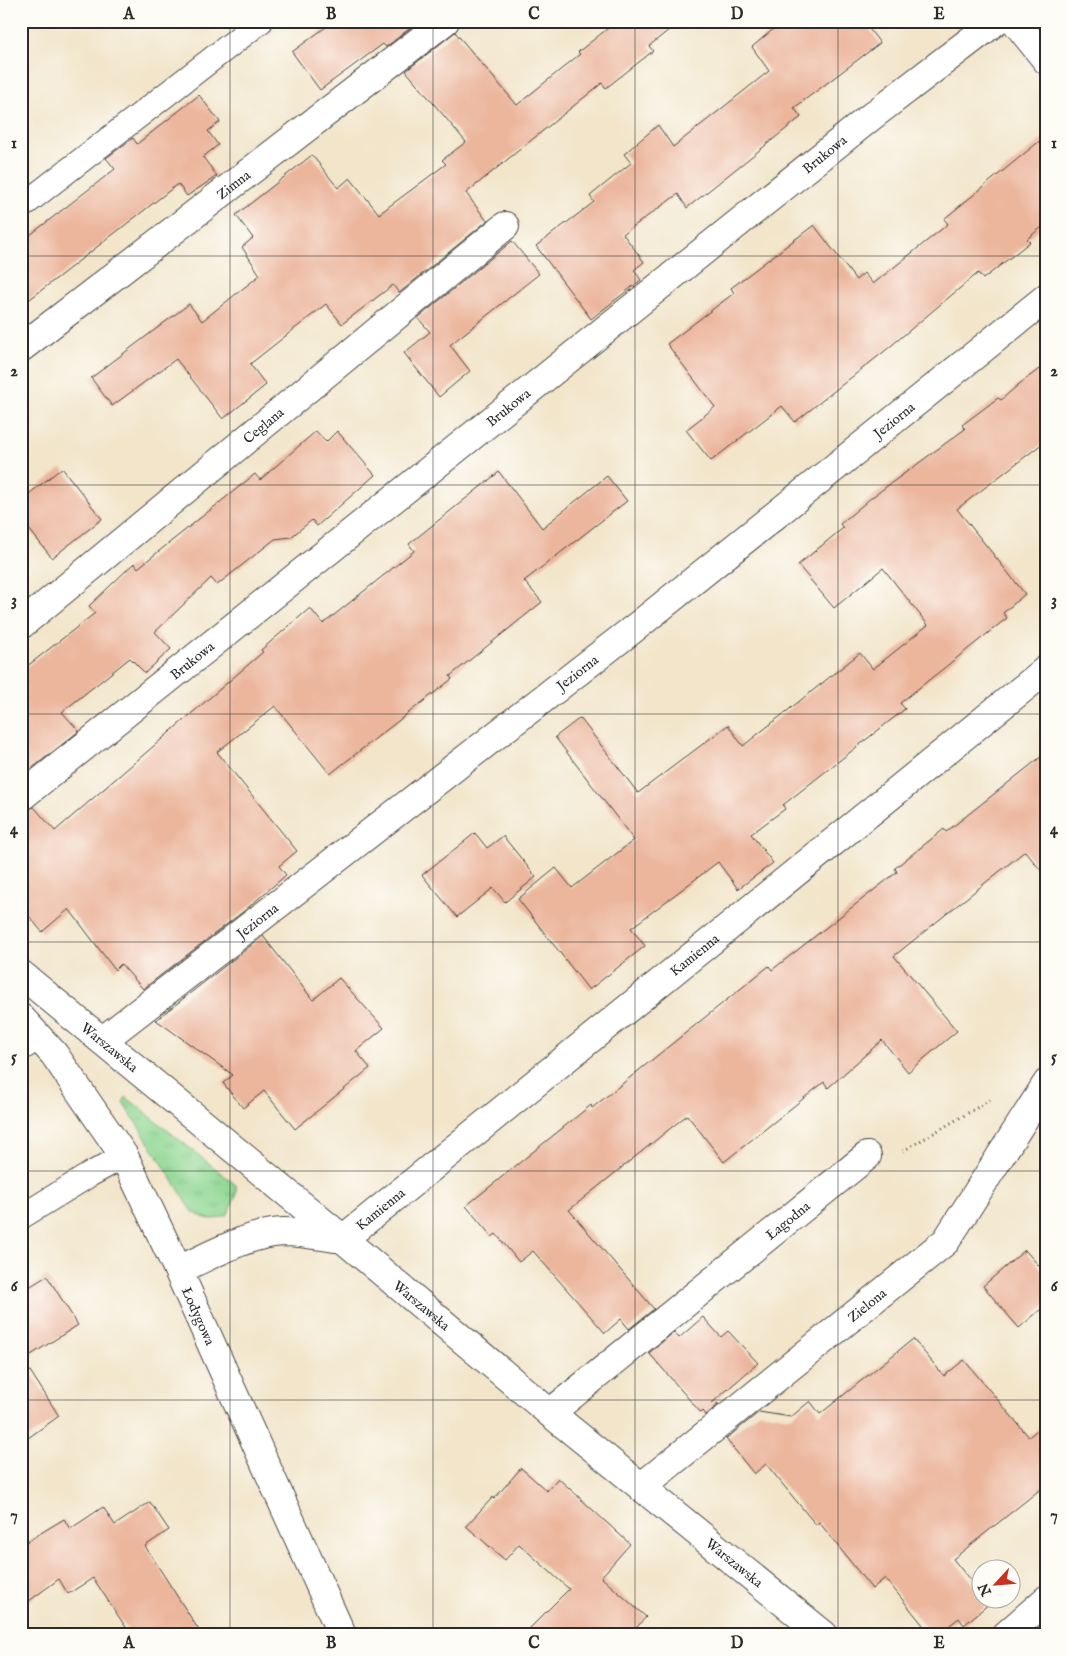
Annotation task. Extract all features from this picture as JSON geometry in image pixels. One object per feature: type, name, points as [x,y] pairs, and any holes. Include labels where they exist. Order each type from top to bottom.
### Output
[{"type":"street","name":"Zimna","points":[[21,348],[445,21]]},
{"type":"street","name":"Brukowa","points":[[21,797],[872,116],[996,21]]},
{"type":"street","points":[[1015,21],[1047,61]]},
{"type":"street","name":"Ceglana","points":[[21,625],[506,226]]},
{"type":"street","name":"Jeziorna","points":[[103,1040],[642,623],[1047,297]]},
{"type":"street","name":"Kamienna","points":[[343,1239],[1047,669]]},
{"type":"street","name":"Warszawska","points":[[21,974],[343,1239],[550,1414],[824,1635]]},
{"type":"street","name":"Łodygowa","points":[[27,1035],[54,1054],[124,1156],[178,1270],[342,1635]]},
{"type":"street","name":"Zielona","points":[[641,1486],[946,1241],[1047,1083]]},
{"type":"street","name":"Łagodna","points":[[550,1414],[867,1156]]},
{"type":"street","points":[[178,1270],[248,1239],[266,1235],[284,1232],[343,1239]]},
{"type":"street","points":[[1006,1635],[1047,1599]]},
{"type":"lane","points":[[21,208],[261,21]]},
{"type":"lane","points":[[21,1217],[124,1156]]},
{"type":"path","points":[[867,1156],[888,1160],[997,1096]]},
{"type":"green space","points":[[126,1097],[236,1185],[236,1195],[228,1214],[210,1219],[193,1212],[123,1102]]},
{"type":"building","points":[[334,21],[419,21],[386,47],[383,44],[320,90],[292,52]]},
{"type":"building","points":[[617,21],[680,21],[649,46],[653,51],[606,88],[602,83],[466,193],[487,221],[399,293],[393,285],[342,324],[326,304],[250,364],[266,385],[223,419],[176,359],[112,406],[91,378],[189,304],[202,321],[260,275],[242,247],[253,238],[236,215],[312,155],[338,188],[350,178],[379,214],[446,164],[442,160],[466,142],[406,71],[455,32],[517,105]]},
{"type":"building","points":[[783,21],[863,21],[880,43],[794,108],[801,117],[687,208],[678,194],[623,234],[644,262],[634,270],[641,280],[591,319],[536,246],[594,202],[590,196],[631,163],[624,154],[658,125],[673,147],[769,71],[752,47]]},
{"type":"building","points":[[199,95],[220,122],[208,131],[218,145],[203,157],[217,176],[187,196],[178,184],[21,306],[21,242],[115,169],[106,158],[133,138],[137,144]]},
{"type":"building","points":[[1047,135],[1047,223],[1027,239],[1030,242],[983,279],[978,273],[886,350],[795,422],[782,406],[711,461],[686,430],[715,407],[667,344],[734,293],[731,288],[814,225],[856,280],[864,273],[873,284],[948,224],[944,219]]},
{"type":"building","points":[[512,241],[539,274],[450,345],[470,371],[439,397],[404,353],[430,332],[418,318]]},
{"type":"building","points":[[1047,363],[1047,440],[957,509],[1025,594],[1003,613],[1007,618],[900,703],[905,709],[783,805],[785,809],[751,834],[773,863],[738,889],[718,862],[631,928],[645,946],[589,990],[518,899],[556,868],[572,888],[634,840],[555,737],[580,718],[638,793],[728,725],[743,746],[860,653],[873,669],[928,625],[883,568],[834,608],[798,565],[843,528],[840,524],[871,498],[965,429],[962,425],[998,398],[1001,400]]},
{"type":"building","points":[[316,431],[326,442],[337,431],[375,475],[317,526],[312,520],[291,537],[275,539],[217,585],[211,578],[155,632],[171,649],[145,673],[130,658],[62,712],[79,731],[21,777],[21,671],[95,613],[89,606],[134,563],[138,568],[255,474],[260,480]]},
{"type":"building","points":[[62,468],[102,519],[52,558],[21,519],[21,500]]},
{"type":"building","points":[[499,472],[542,528],[607,476],[627,501],[524,581],[542,602],[450,676],[452,679],[330,774],[275,706],[217,752],[297,851],[279,866],[286,875],[244,911],[143,989],[121,964],[115,970],[69,909],[42,932],[21,906],[21,812],[34,807],[55,831],[263,652],[261,650],[310,608],[323,624],[414,551],[409,544]]},
{"type":"building","points":[[1047,752],[1047,878],[1025,851],[894,956],[957,1031],[908,1072],[882,1040],[828,1088],[824,1082],[724,1162],[687,1115],[569,1210],[654,1309],[629,1329],[621,1319],[605,1333],[533,1251],[519,1262],[496,1234],[492,1237],[466,1206],[591,1105],[592,1108],[769,966],[772,970],[897,872],[895,868],[944,829],[946,832]]},
{"type":"building","points":[[475,833],[487,848],[503,836],[536,877],[505,902],[493,888],[457,917],[422,875]]},
{"type":"building","points":[[263,936],[313,1000],[339,978],[384,1028],[356,1051],[370,1068],[295,1129],[264,1091],[243,1108],[223,1083],[233,1075],[156,1020]]},
{"type":"building","points":[[1025,1250],[1047,1275],[1047,1304],[1019,1328],[983,1286]]},
{"type":"building","points":[[47,1276],[78,1325],[23,1360],[59,1416],[21,1443],[21,1292]]},
{"type":"building","points":[[703,1317],[721,1337],[728,1331],[758,1363],[712,1403],[719,1404],[706,1415],[703,1411],[701,1413],[649,1353],[674,1332],[679,1338]]},
{"type":"building","points":[[913,1339],[944,1376],[964,1360],[1029,1437],[1047,1421],[1047,1484],[953,1559],[970,1580],[970,1608],[984,1608],[964,1625],[959,1618],[937,1635],[931,1635],[885,1578],[872,1589],[819,1522],[816,1525],[766,1464],[754,1474],[726,1439],[759,1412],[791,1417],[810,1401],[820,1414]]},
{"type":"building","points":[[521,1468],[547,1491],[558,1478],[630,1544],[601,1577],[646,1617],[630,1635],[523,1635],[569,1589],[519,1544],[505,1560],[466,1526],[493,1497],[494,1499]]},
{"type":"building","points":[[150,1502],[169,1530],[145,1546],[202,1635],[131,1635],[93,1578],[68,1594],[59,1579],[21,1607],[21,1545],[64,1519],[70,1529],[103,1507],[115,1525]]}]
